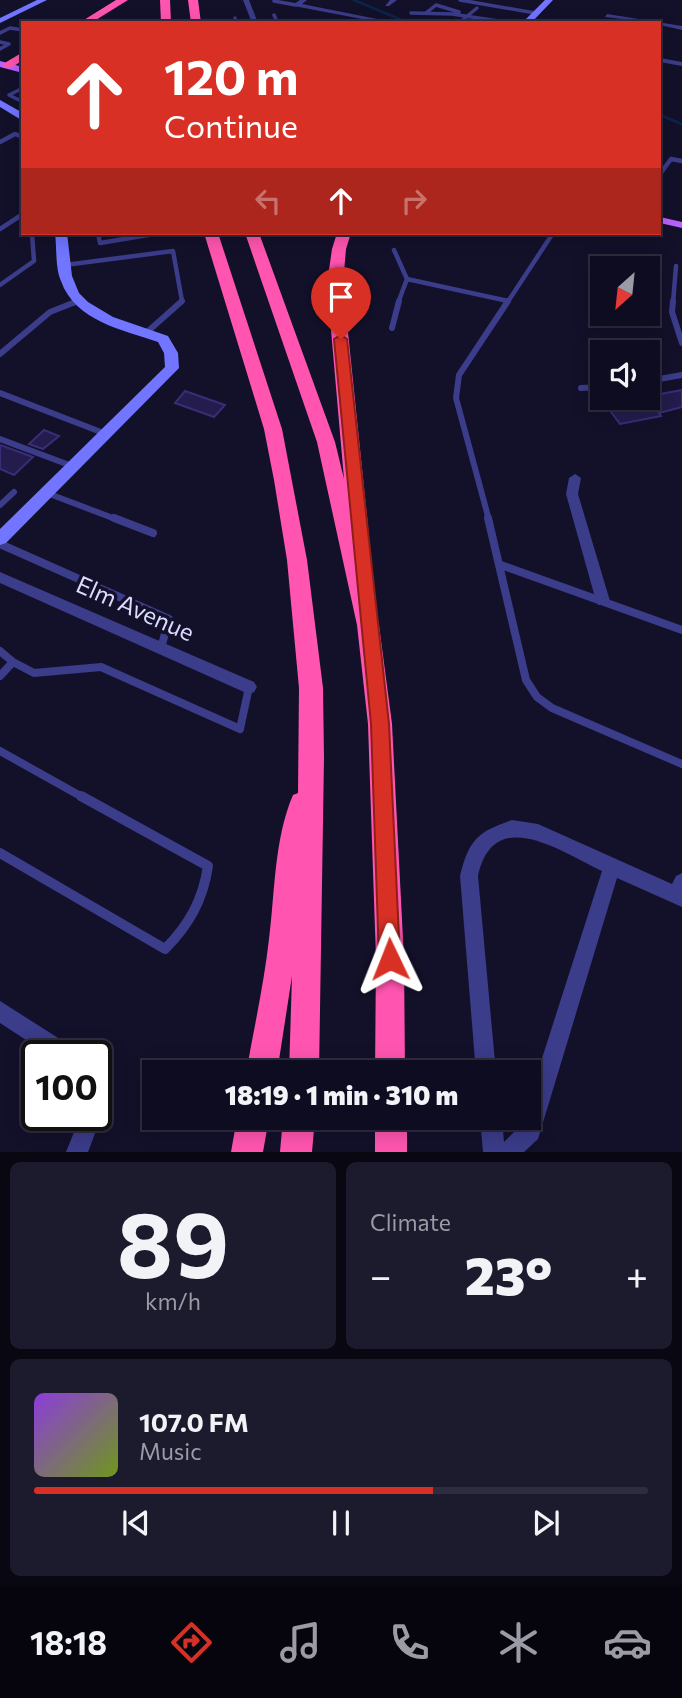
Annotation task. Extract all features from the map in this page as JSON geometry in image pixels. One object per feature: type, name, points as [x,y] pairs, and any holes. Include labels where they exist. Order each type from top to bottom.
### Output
[{"type":"highway","points":[[87,21],[123,0]]},
{"type":"highway","points":[[165,0],[166,21]]},
{"type":"highway","points":[[193,0],[196,21]]},
{"type":"highway","points":[[2,67],[21,56]]},
{"type":"highway","points":[[2,67],[21,62]]},
{"type":"highway","points":[[212,235],[273,429],[297,560],[311,688],[312,758],[304,1060]]},
{"type":"highway","points":[[253,235],[326,442],[368,625]]},
{"type":"highway","points":[[343,235],[335,284],[380,738],[390,959],[390,1060]]},
{"type":"highway","points":[[263,1060],[283,943],[294,841],[312,758]]},
{"type":"highway","points":[[247,1152],[251,1130]]},
{"type":"highway","points":[[296,1152],[298,1130]]},
{"type":"highway","points":[[391,1130],[391,1152]]},
{"type":"main road","points":[[2,67],[21,70]]},
{"type":"main road","points":[[661,220],[682,225]]},
{"type":"street","points":[[0,21],[42,0]]},
{"type":"street","points":[[246,0],[254,21]]},
{"type":"street","points":[[296,5],[304,0]]},
{"type":"street","points":[[528,21],[549,0]]},
{"type":"street","points":[[296,5],[384,21]]},
{"type":"street","points":[[607,16],[644,21]]},
{"type":"street","points":[[661,23],[682,28]]},
{"type":"street","points":[[661,60],[682,64]]},
{"type":"street","points":[[0,103],[20,114]]},
{"type":"street","points":[[2,534],[172,368],[173,361],[168,345],[163,340],[107,319],[78,301],[66,281],[61,235]]},
{"type":"street","points":[[575,478],[572,495],[603,601]]},
{"type":"street","name":"Elm Avenue","points":[[0,576],[249,687]]},
{"type":"street","points":[[485,1060],[469,893],[473,859],[481,844],[492,835],[512,828],[532,830],[612,866],[681,892]]},
{"type":"street","points":[[509,1152],[530,1131],[612,866]]},
{"type":"street","points":[[0,1011],[44,1040]]},
{"type":"street","points":[[492,1130],[494,1152]]},
{"type":"street","points":[[77,1152],[85,1131]]},
{"type":"lane","points":[[460,0],[536,13]]},
{"type":"lane","points":[[274,1],[296,5]]},
{"type":"lane","points":[[426,13],[436,5],[501,21],[509,13]]},
{"type":"lane","points":[[462,21],[477,8]]},
{"type":"lane","points":[[411,13],[468,15]]},
{"type":"lane","points":[[274,15],[277,21]]},
{"type":"lane","points":[[0,33],[10,28],[21,30]]},
{"type":"lane","points":[[0,41],[9,44],[0,49]]},
{"type":"lane","points":[[21,89],[9,95],[21,101]]},
{"type":"lane","points":[[0,142],[13,134],[21,136]]},
{"type":"lane","points":[[661,173],[671,159],[682,161]]},
{"type":"lane","points":[[0,229],[21,215]]},
{"type":"lane","points":[[0,285],[34,261],[32,235]]},
{"type":"lane","points":[[98,235],[100,243],[132,236],[160,235]]},
{"type":"lane","points":[[552,235],[459,375],[456,398],[501,565],[526,680],[537,697],[552,708],[682,764]]},
{"type":"lane","points":[[392,328],[393,317],[407,279],[394,250]]},
{"type":"lane","points":[[65,265],[173,251],[182,301],[146,333]]},
{"type":"lane","points":[[676,266],[672,312],[682,343]]},
{"type":"lane","points":[[407,279],[508,300]]},
{"type":"lane","points":[[0,354],[50,312],[78,301]]},
{"type":"lane","points":[[660,379],[682,375]]},
{"type":"lane","points":[[581,387],[590,387]]},
{"type":"lane","points":[[0,393],[105,435]]},
{"type":"lane","points":[[0,439],[73,467]]},
{"type":"lane","points":[[0,505],[14,492]]},
{"type":"lane","points":[[46,493],[153,534]]},
{"type":"lane","points":[[2,534],[169,619],[161,648]]},
{"type":"lane","points":[[501,565],[682,630]]},
{"type":"lane","points":[[0,651],[13,662],[34,673],[101,667],[240,729],[249,687]]},
{"type":"lane","points":[[0,676],[13,662]]},
{"type":"lane","points":[[0,751],[208,866],[203,895],[196,910],[183,931],[166,949],[0,853]]},
{"type":"building","points":[[682,390],[682,407],[659,413],[661,416],[620,424],[610,410],[660,410],[660,394]]},
{"type":"building","points":[[185,391],[225,405],[214,417],[175,403]]},
{"type":"building","points":[[44,430],[59,436],[43,449],[29,444]]},
{"type":"building","points":[[0,445],[33,457],[14,475],[0,469]]},
{"type":"waterway","points":[[354,0],[404,21]]},
{"type":"waterway","points":[[661,115],[682,124]]},
{"type":"route","points":[[341,339],[380,724],[390,959]]}]
